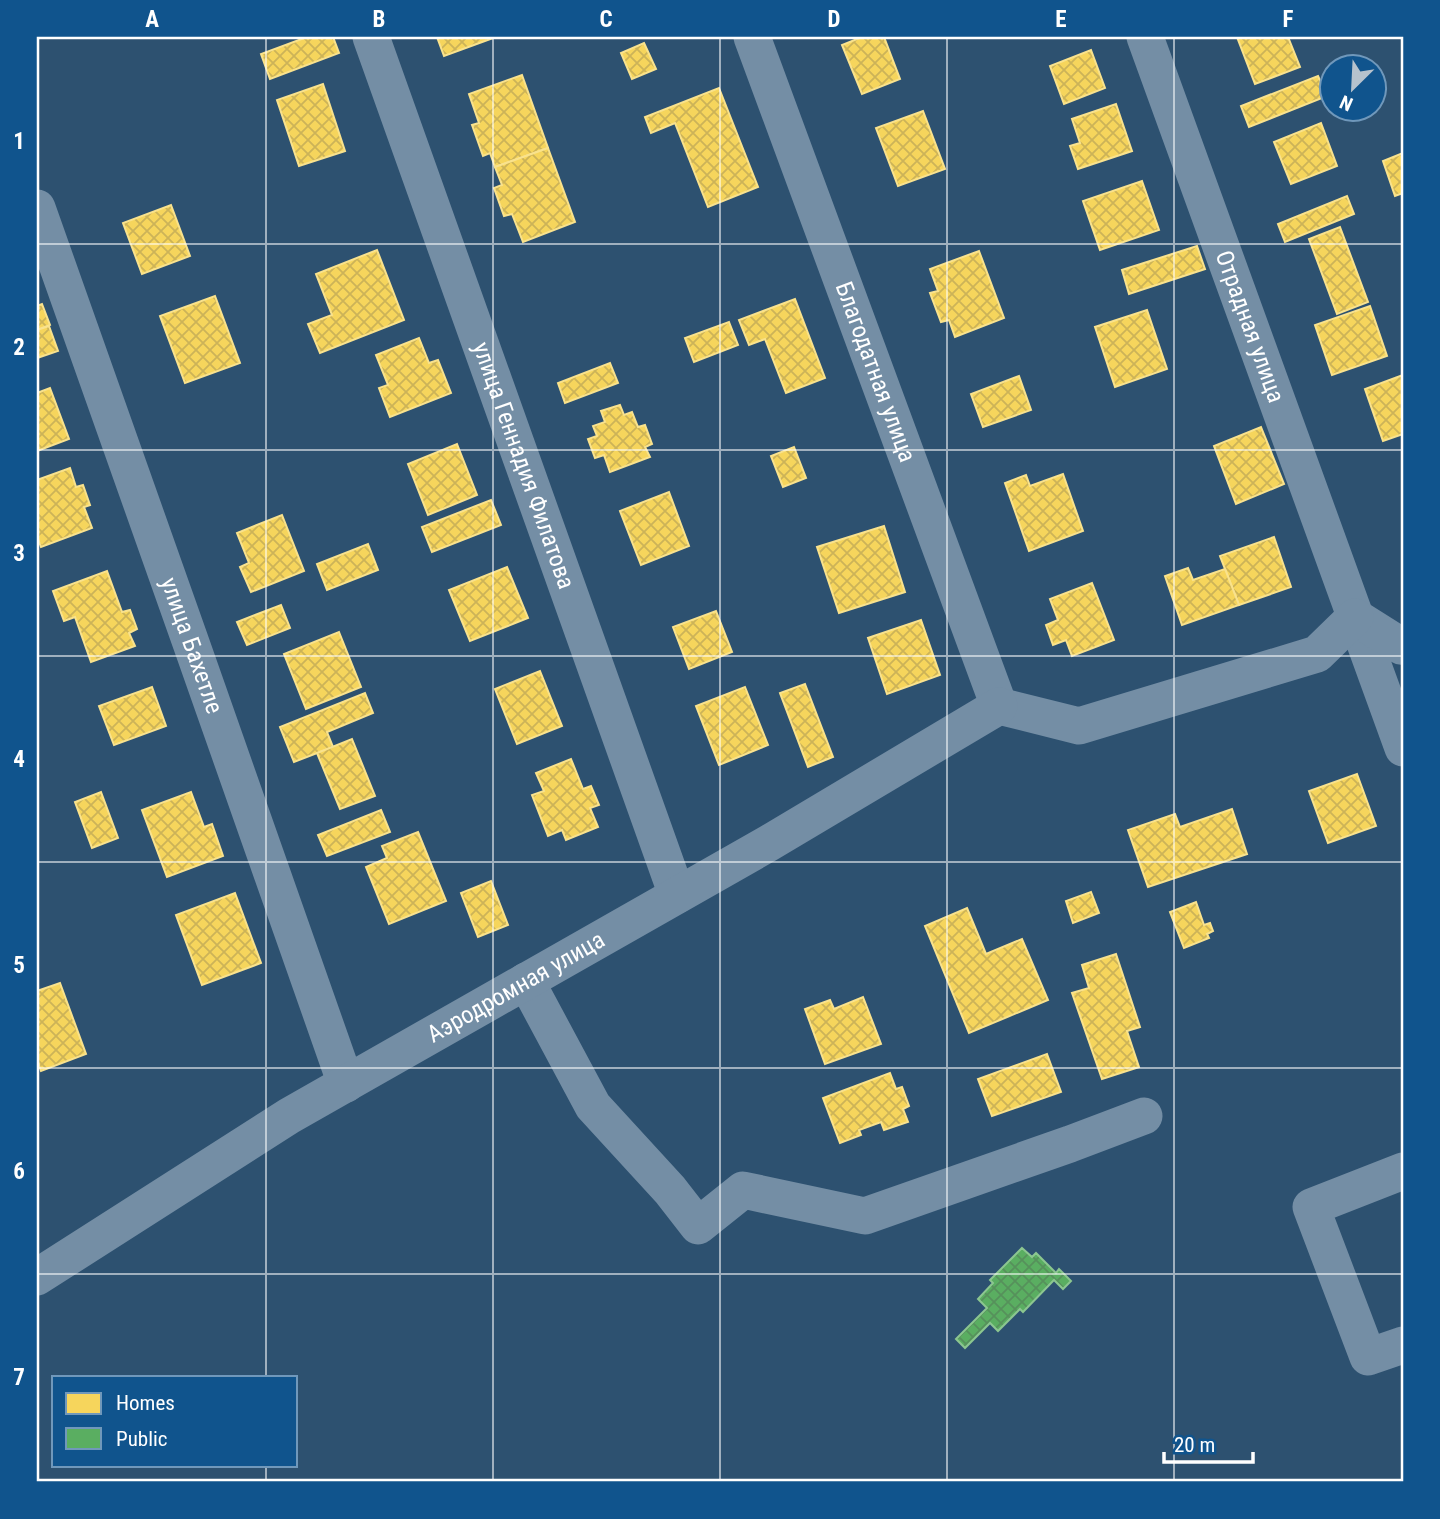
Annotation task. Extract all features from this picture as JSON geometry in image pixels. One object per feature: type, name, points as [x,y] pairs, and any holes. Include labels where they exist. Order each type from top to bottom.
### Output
[{"type":"street","name":"улица Геннадия Филатова","points":[[371,37],[677,895]]},
{"type":"street","name":"Благодатная улица","points":[[752,37],[999,706]]},
{"type":"street","name":"Отрадная улица","points":[[1145,37],[1403,748]]},
{"type":"street","name":"улица Бахетле","points":[[37,208],[346,1084]]},
{"type":"street","points":[[999,706],[1079,726],[1317,654],[1355,617],[1403,645]]},
{"type":"street","name":"Аэродромная улица","points":[[37,1277],[289,1116],[769,843],[999,706]]},
{"type":"street","points":[[526,981],[593,1105],[670,1190],[698,1226],[743,1190],[865,1216],[1144,1116]]},
{"type":"street","points":[[1403,1171],[1311,1207],[1368,1357],[1403,1345]]},
{"type":"building: Homes","points":[[307,37],[333,37],[339,53],[270,79],[261,54]]},
{"type":"building: Homes","points":[[437,37],[492,37],[493,38],[444,56]]},
{"type":"building: Homes","points":[[862,37],[884,37],[900,79],[862,94],[842,45]]},
{"type":"building: Homes","points":[[1237,37],[1288,37],[1300,67],[1255,84]]},
{"type":"building: Homes","points":[[644,43],[656,69],[632,79],[621,53]]},
{"type":"building: Homes","points":[[1091,50],[1105,88],[1064,104],[1050,66]]},
{"type":"building: Homes","points":[[522,75],[548,148],[495,167],[490,153],[483,156],[472,125],[479,123],[469,94]]},
{"type":"building: Homes","points":[[1318,76],[1318,100],[1249,127],[1241,106]]},
{"type":"building: Homes","points":[[323,84],[345,151],[299,166],[277,100]]},
{"type":"building: Homes","points":[[719,88],[758,187],[708,207],[675,123],[651,133],[645,117]]},
{"type":"building: Homes","points":[[1116,104],[1132,151],[1078,169],[1070,146],[1080,143],[1072,119]]},
{"type":"building: Homes","points":[[923,111],[945,169],[898,186],[876,128]]},
{"type":"building: Homes","points":[[1321,123],[1337,166],[1291,184],[1274,142]]},
{"type":"building: Homes","points":[[548,148],[575,222],[523,242],[512,214],[504,216],[494,188],[502,185],[495,167]]},
{"type":"building: Homes","points":[[1403,153],[1403,193],[1395,196],[1383,161]]},
{"type":"building: Homes","points":[[1142,181],[1159,230],[1100,250],[1083,201]]},
{"type":"building: Homes","points":[[1347,196],[1354,214],[1285,242],[1278,224]]},
{"type":"building: Homes","points":[[171,205],[190,256],[142,274],[123,223]]},
{"type":"building: Homes","points":[[1340,227],[1368,302],[1337,314],[1309,239]]},
{"type":"building: Homes","points":[[1197,246],[1205,269],[1129,294],[1122,270]]},
{"type":"building: Homes","points":[[377,250],[404,320],[320,353],[308,324],[332,315],[316,274]]},
{"type":"building: Homes","points":[[979,251],[1004,318],[955,337],[949,320],[941,322],[930,293],[938,291],[930,269]]},
{"type":"building: Homes","points":[[215,296],[240,363],[185,383],[160,316]]},
{"type":"building: Homes","points":[[795,299],[825,378],[786,393],[765,339],[749,345],[739,320]]},
{"type":"building: Homes","points":[[42,304],[50,325],[37,330],[37,306]]},
{"type":"building: Homes","points":[[1370,306],[1387,356],[1332,375],[1315,325]]},
{"type":"building: Homes","points":[[1147,310],[1167,369],[1115,387],[1095,327]]},
{"type":"building: Homes","points":[[729,322],[738,345],[694,362],[685,338]]},
{"type":"building: Homes","points":[[49,326],[58,351],[37,358],[37,330]]},
{"type":"building: Homes","points":[[419,338],[429,363],[438,360],[451,393],[390,417],[379,388],[388,385],[376,355]]},
{"type":"building: Homes","points":[[610,363],[618,383],[565,403],[558,383]]},
{"type":"building: Homes","points":[[1403,375],[1403,434],[1383,441],[1365,389]]},
{"type":"building: Homes","points":[[1019,376],[1031,410],[983,427],[971,394]]},
{"type":"building: Homes","points":[[50,388],[69,439],[37,451],[37,393]]},
{"type":"building: Homes","points":[[620,405],[624,415],[632,412],[638,427],[645,425],[652,444],[645,447],[650,457],[610,472],[604,455],[595,458],[588,439],[597,436],[593,426],[605,422],[601,411]]},
{"type":"building: Homes","points":[[1261,427],[1284,484],[1236,504],[1214,446]]},
{"type":"building: Homes","points":[[457,444],[477,495],[428,515],[408,464]]},
{"type":"building: Homes","points":[[794,447],[806,478],[783,487],[771,456]]},
{"type":"building: Homes","points":[[70,468],[76,487],[83,485],[90,505],[84,507],[92,528],[41,547],[37,536],[37,480]]},
{"type":"building: Homes","points":[[1063,474],[1083,531],[1029,551],[1005,483],[1026,475],[1030,486]]},
{"type":"building: Homes","points":[[669,492],[689,546],[641,565],[620,511]]},
{"type":"building: Homes","points":[[491,500],[501,525],[432,552],[422,527]]},
{"type":"building: Homes","points":[[282,515],[304,571],[251,592],[240,567],[249,563],[237,533]]},
{"type":"building: Homes","points":[[884,526],[905,592],[839,613],[817,547]]},
{"type":"building: Homes","points":[[1274,537],[1291,587],[1239,605],[1220,556]]},
{"type":"building: Homes","points":[[368,544],[378,570],[327,590],[317,564]]},
{"type":"building: Homes","points":[[507,567],[528,618],[470,641],[449,590]]},
{"type":"building: Homes","points":[[1188,568],[1193,580],[1225,569],[1239,605],[1182,625],[1165,576]]},
{"type":"building: Homes","points":[[107,571],[122,612],[130,610],[137,629],[129,633],[135,646],[91,662],[75,617],[64,621],[53,591]]},
{"type":"building: Homes","points":[[1092,583],[1114,640],[1072,656],[1066,640],[1053,645],[1046,625],[1058,620],[1050,599]]},
{"type":"building: Homes","points":[[281,605],[290,628],[247,645],[237,622]]},
{"type":"building: Homes","points":[[716,611],[732,652],[689,669],[673,627]]},
{"type":"building: Homes","points":[[921,620],[940,675],[887,694],[868,638]]},
{"type":"building: Homes","points":[[339,632],[361,687],[306,709],[284,654]]},
{"type":"building: Homes","points":[[540,671],[562,726],[517,744],[495,689]]},
{"type":"building: Homes","points":[[805,684],[833,757],[808,767],[780,693]]},
{"type":"building: Homes","points":[[152,687],[166,726],[114,745],[99,706]]},
{"type":"building: Homes","points":[[745,687],[768,745],[719,765],[696,706]]},
{"type":"building: Homes","points":[[365,693],[373,713],[327,732],[333,747],[294,762],[280,727]]},
{"type":"building: Homes","points":[[352,739],[375,796],[340,809],[317,753]]},
{"type":"building: Homes","points":[[571,759],[583,789],[591,786],[599,805],[590,808],[598,827],[566,840],[562,830],[548,836],[532,795],[544,791],[536,773]]},
{"type":"building: Homes","points":[[1357,774],[1376,826],[1328,843],[1309,791]]},
{"type":"building: Homes","points":[[101,792],[118,838],[92,848],[75,802]]},
{"type":"building: Homes","points":[[191,792],[204,827],[212,824],[223,856],[167,877],[142,810]]},
{"type":"building: Homes","points":[[1232,809],[1247,854],[1148,887],[1128,830],[1175,814],[1180,827]]},
{"type":"building: Homes","points":[[381,810],[390,832],[327,856],[318,835]]},
{"type":"building: Homes","points":[[418,832],[446,901],[389,924],[366,867],[387,858],[382,846]]},
{"type":"building: Homes","points":[[491,881],[508,925],[478,937],[461,893]]},
{"type":"building: Homes","points":[[1091,892],[1099,913],[1073,923],[1066,901]]},
{"type":"building: Homes","points":[[235,893],[261,963],[202,985],[176,915]]},
{"type":"building: Homes","points":[[1196,902],[1204,925],[1210,923],[1213,931],[1207,934],[1209,938],[1184,948],[1170,912]]},
{"type":"building: Homes","points":[[967,908],[986,954],[1022,939],[1048,1000],[969,1033],[925,926]]},
{"type":"building: Homes","points":[[1116,954],[1140,1027],[1127,1031],[1139,1067],[1102,1079],[1072,993],[1089,988],[1082,965]]},
{"type":"building: Homes","points":[[60,983],[86,1054],[41,1071],[37,1063],[37,991]]},
{"type":"building: Homes","points":[[863,997],[881,1044],[825,1064],[805,1009],[830,1000],[834,1009]]},
{"type":"building: Homes","points":[[1047,1054],[1061,1092],[992,1116],[978,1079]]},
{"type":"building: Homes","points":[[890,1073],[896,1089],[902,1087],[909,1106],[903,1109],[908,1122],[884,1130],[881,1122],[859,1130],[861,1135],[840,1143],[823,1098]]},
{"type":"building: Public","points":[[1022,1248],[1032,1257],[1036,1253],[1056,1273],[1059,1269],[1071,1281],[1063,1289],[1054,1280],[1023,1312],[1020,1309],[998,1331],[990,1323],[965,1348],[956,1339],[987,1308],[978,1299],[993,1283],[990,1280]]}]
